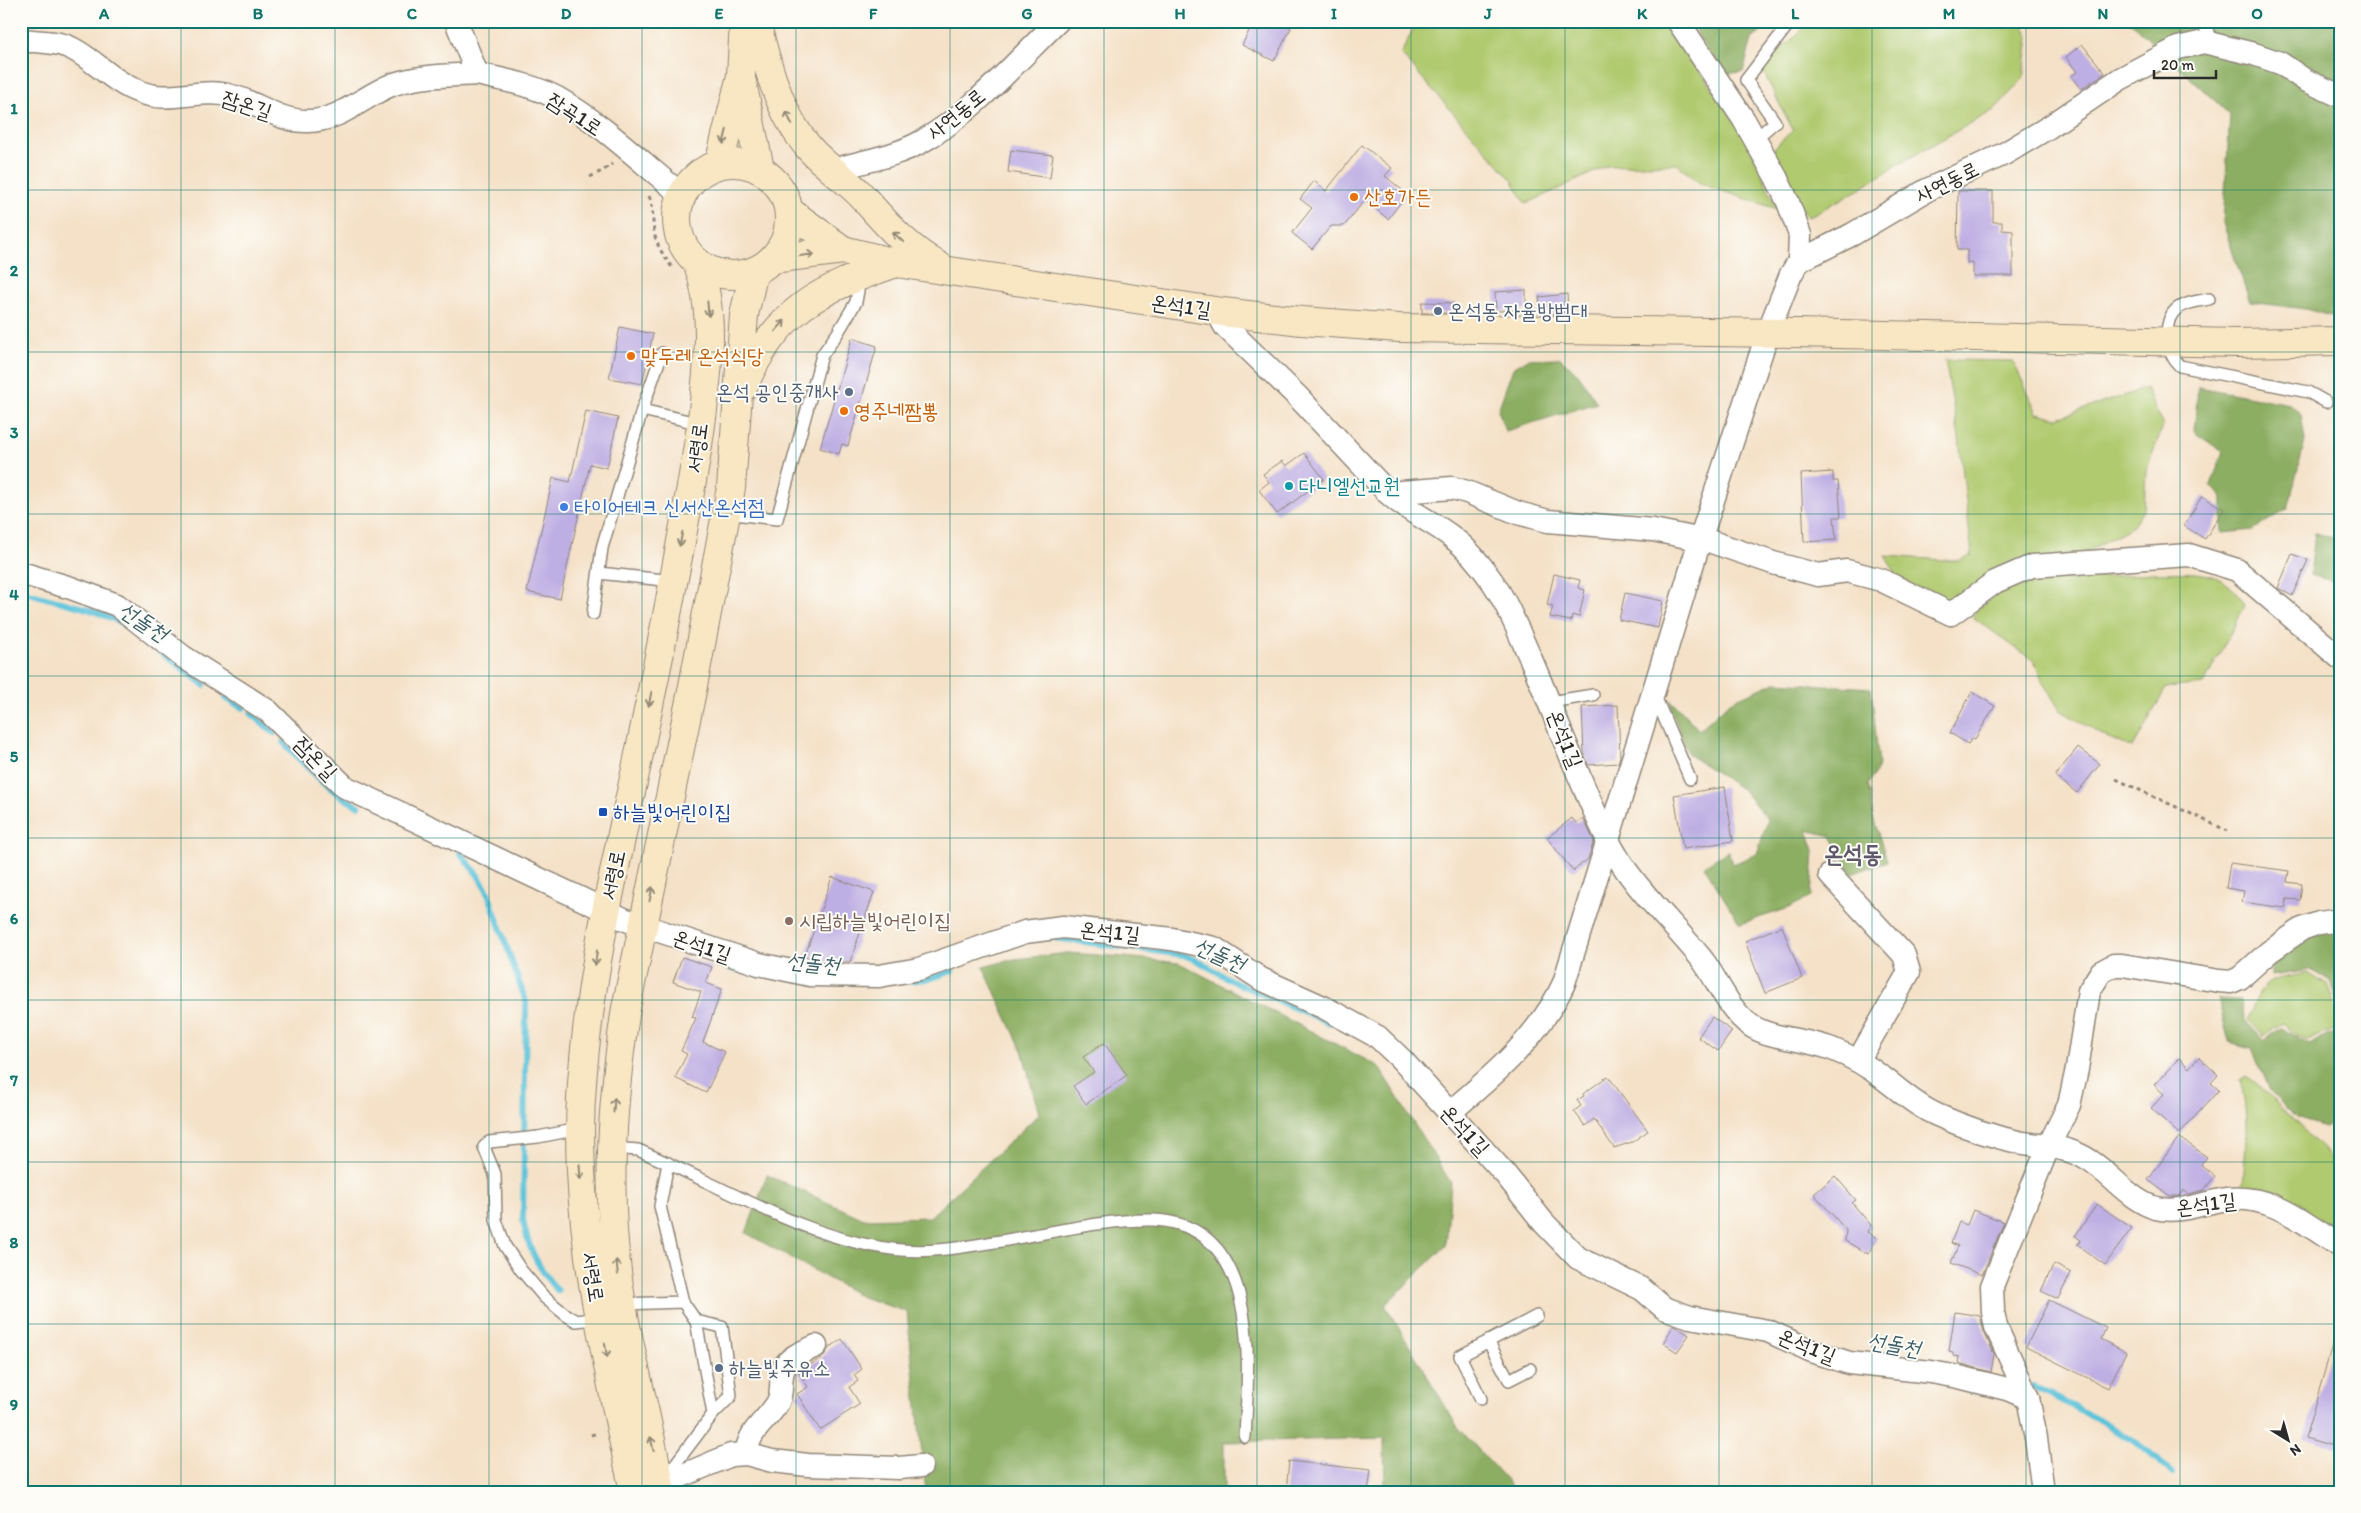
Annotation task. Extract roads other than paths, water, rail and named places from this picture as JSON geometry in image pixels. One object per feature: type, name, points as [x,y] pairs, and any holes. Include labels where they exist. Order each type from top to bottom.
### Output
[{"type":"street","points":[[456,21],[477,74]]},
{"type":"street","points":[[718,164],[741,76],[744,21]]},
{"type":"street","points":[[756,21],[773,78],[790,120],[810,148],[906,244],[930,261],[954,272]]},
{"type":"street","name":"사연동로","points":[[834,170],[885,157],[920,143],[946,126],[962,114],[1058,21]]},
{"type":"street","points":[[1448,1113],[1496,1070],[1552,1008],[1564,984],[1700,540],[1768,332],[1791,274],[1799,261],[1800,235],[1796,220],[1776,177],[1755,140],[1678,21]]},
{"type":"street","name":"잠온길","points":[[21,40],[72,48],[120,84],[142,93],[160,96],[222,94],[238,97],[273,113],[307,122],[336,116],[394,84],[416,79],[477,74]]},
{"type":"street","name":"사연동로","points":[[1799,261],[1853,234],[1927,190],[2018,146],[2145,64],[2186,45],[2204,42],[2280,63],[2305,80],[2340,96]]},
{"type":"street","name":"잠곡1로","points":[[477,74],[534,88],[557,98],[623,147],[682,195]]},
{"type":"street","points":[[741,76],[760,169]]},
{"type":"street","name":"서령로","points":[[634,1492],[611,1311],[616,1253],[612,1148],[616,1076],[624,1018],[625,919],[634,779],[697,456],[708,364],[709,325],[704,284],[687,269],[686,250],[679,235],[677,218],[682,195],[698,175],[718,164],[740,163],[760,169],[771,177],[787,200],[789,211],[787,235],[781,248],[763,265],[744,274],[728,275],[687,269]]},
{"type":"street","points":[[789,211],[842,250]]},
{"type":"street","points":[[763,265],[842,250]]},
{"type":"street","name":"온석1길","points":[[842,250],[896,263],[1222,312],[1221,319],[1226,326],[1299,398],[1388,492],[1407,509],[1451,536],[1465,548],[1482,568],[1502,597],[1550,702],[1607,839],[1627,872],[1704,962],[1745,1021],[1765,1033],[1814,1042],[1858,1061],[1916,1104],[1939,1116],[2008,1140],[2027,1144],[2049,1145],[2076,1153],[2091,1161],[2132,1195],[2154,1207],[2175,1209],[2229,1199],[2257,1200],[2293,1216],[2340,1246]]},
{"type":"street","points":[[738,397],[762,350],[785,320],[808,300],[860,275],[896,263]]},
{"type":"street","name":"서령로","points":[[661,1488],[583,1212],[567,1132],[582,1083],[598,945],[625,919],[673,785],[731,488],[744,315],[763,265]]},
{"type":"street","points":[[1222,312],[1302,321],[1399,328],[1768,332],[2236,343],[2340,340]]},
{"type":"street","points":[[1388,492],[1452,488],[1467,492],[1518,513],[1548,521],[1653,530],[1700,540],[1773,563],[1818,574],[1847,571],[1881,580],[1951,614],[1995,582],[2032,566],[2189,555],[2238,570],[2340,658]]},
{"type":"street","name":"잠온길","points":[[21,573],[80,591],[117,605],[182,656],[268,711],[345,787],[625,919]]},
{"type":"street","points":[[634,779],[673,785]]},
{"type":"street","points":[[1830,875],[1904,955],[1909,972],[1858,1061]]},
{"type":"street","name":"온석1길","points":[[625,919],[778,970],[810,975],[849,977],[879,976],[919,969],[1008,936],[1038,928],[1075,927],[1203,944],[1221,952],[1261,979],[1325,1008],[1378,1037],[1402,1059],[1448,1113],[1506,1174],[1544,1222],[1578,1258],[1642,1289],[1664,1308],[1690,1317],[1768,1331],[1812,1351],[1850,1363],[1959,1377],[2006,1389],[2028,1398]]},
{"type":"street","points":[[2037,1488],[2036,1438],[2028,1398],[1996,1327],[1993,1312],[1992,1286],[2049,1145],[2069,1105],[2077,1069],[2087,997],[2094,979],[2102,971],[2114,965],[2122,964],[2233,982],[2244,976],[2269,952],[2302,929],[2319,923],[2340,920]]},
{"type":"street","points":[[589,1014],[624,1018]]},
{"type":"street","points":[[746,1454],[749,1439],[754,1429],[779,1401],[781,1376],[785,1365],[792,1358],[816,1346]]},
{"type":"street","points":[[661,1488],[731,1455],[746,1454],[772,1461],[808,1465],[899,1468],[921,1466]]},
{"type":"lane","points":[[1755,140],[1775,122],[1746,80],[1791,21]]},
{"type":"lane","points":[[2201,21],[2216,45]]},
{"type":"lane","points":[[726,513],[777,519],[822,355],[856,302],[860,275]]},
{"type":"lane","points":[[2209,299],[2185,304],[2174,312],[2170,322],[2168,340],[2170,356],[2180,366],[2308,392],[2326,402]]},
{"type":"lane","points":[[593,614],[602,548],[642,410],[662,353]]},
{"type":"lane","points":[[642,410],[701,424]]},
{"type":"lane","points":[[599,573],[673,582]]},
{"type":"lane","points":[[1653,692],[1690,779]]},
{"type":"lane","points":[[1550,702],[1593,695]]},
{"type":"lane","points":[[567,1132],[489,1142],[484,1147],[495,1174],[496,1220],[505,1246],[520,1270],[544,1296],[576,1321],[611,1311],[683,1302]]},
{"type":"lane","points":[[612,1148],[638,1150],[806,1225],[883,1248],[945,1250],[1122,1222],[1160,1221],[1186,1227],[1204,1237],[1217,1249],[1231,1271],[1238,1288],[1243,1311],[1248,1375],[1245,1437]]},
{"type":"lane","points":[[668,1163],[660,1206],[683,1302],[696,1321],[713,1414]]},
{"type":"lane","points":[[1481,1399],[1460,1356],[1537,1316]]},
{"type":"lane","points":[[661,1488],[713,1414],[731,1396],[722,1327],[696,1321]]},
{"type":"lane","points":[[1488,1341],[1509,1380],[1530,1369]]},
{"type":"waterway","name":"선돌천","points":[[29,593],[93,611],[118,621],[129,628]]},
{"type":"waterway","name":"선돌천","points":[[151,645],[204,685]]},
{"type":"waterway","name":"선돌천","points":[[225,698],[243,708]]},
{"type":"waterway","name":"선돌천","points":[[251,713],[274,733]]},
{"type":"waterway","name":"선돌천","points":[[283,742],[327,786],[359,806]]},
{"type":"waterway","points":[[460,853],[487,890],[526,1002],[523,1219],[527,1239],[535,1258],[545,1275],[558,1291]]},
{"type":"waterway","name":"선돌천","points":[[1054,938],[1184,955],[1236,983],[1330,1023]]},
{"type":"waterway","name":"선돌천","points":[[729,968],[763,975]]},
{"type":"waterway","name":"선돌천","points":[[910,981],[932,978],[952,971]]},
{"type":"waterway","name":"선돌천","points":[[2033,1386],[2103,1422],[2137,1443],[2173,1473]]},
{"type":"place","name":"산호가든","points":[[1354,197]]},
{"type":"place","name":"온석동 자율방범대","points":[[1438,311]]},
{"type":"place","name":"맞두레 온석식당","points":[[631,356]]},
{"type":"place","name":"온석 공인중개사","points":[[849,392]]},
{"type":"place","name":"영주네짬뽕","points":[[844,411]]},
{"type":"place","name":"다니엘선교원","points":[[1289,486]]},
{"type":"place","name":"타이어테크 신서산온석점","points":[[564,507]]},
{"type":"place","name":"하늘빛어린이집","points":[[603,812]]},
{"type":"place","name":"시립하늘빛어린이집","points":[[789,921]]},
{"type":"place","name":"하늘빛주유소","points":[[719,1368]]},
{"type":"district","name":"온석동","points":[[1853,854]]}]
